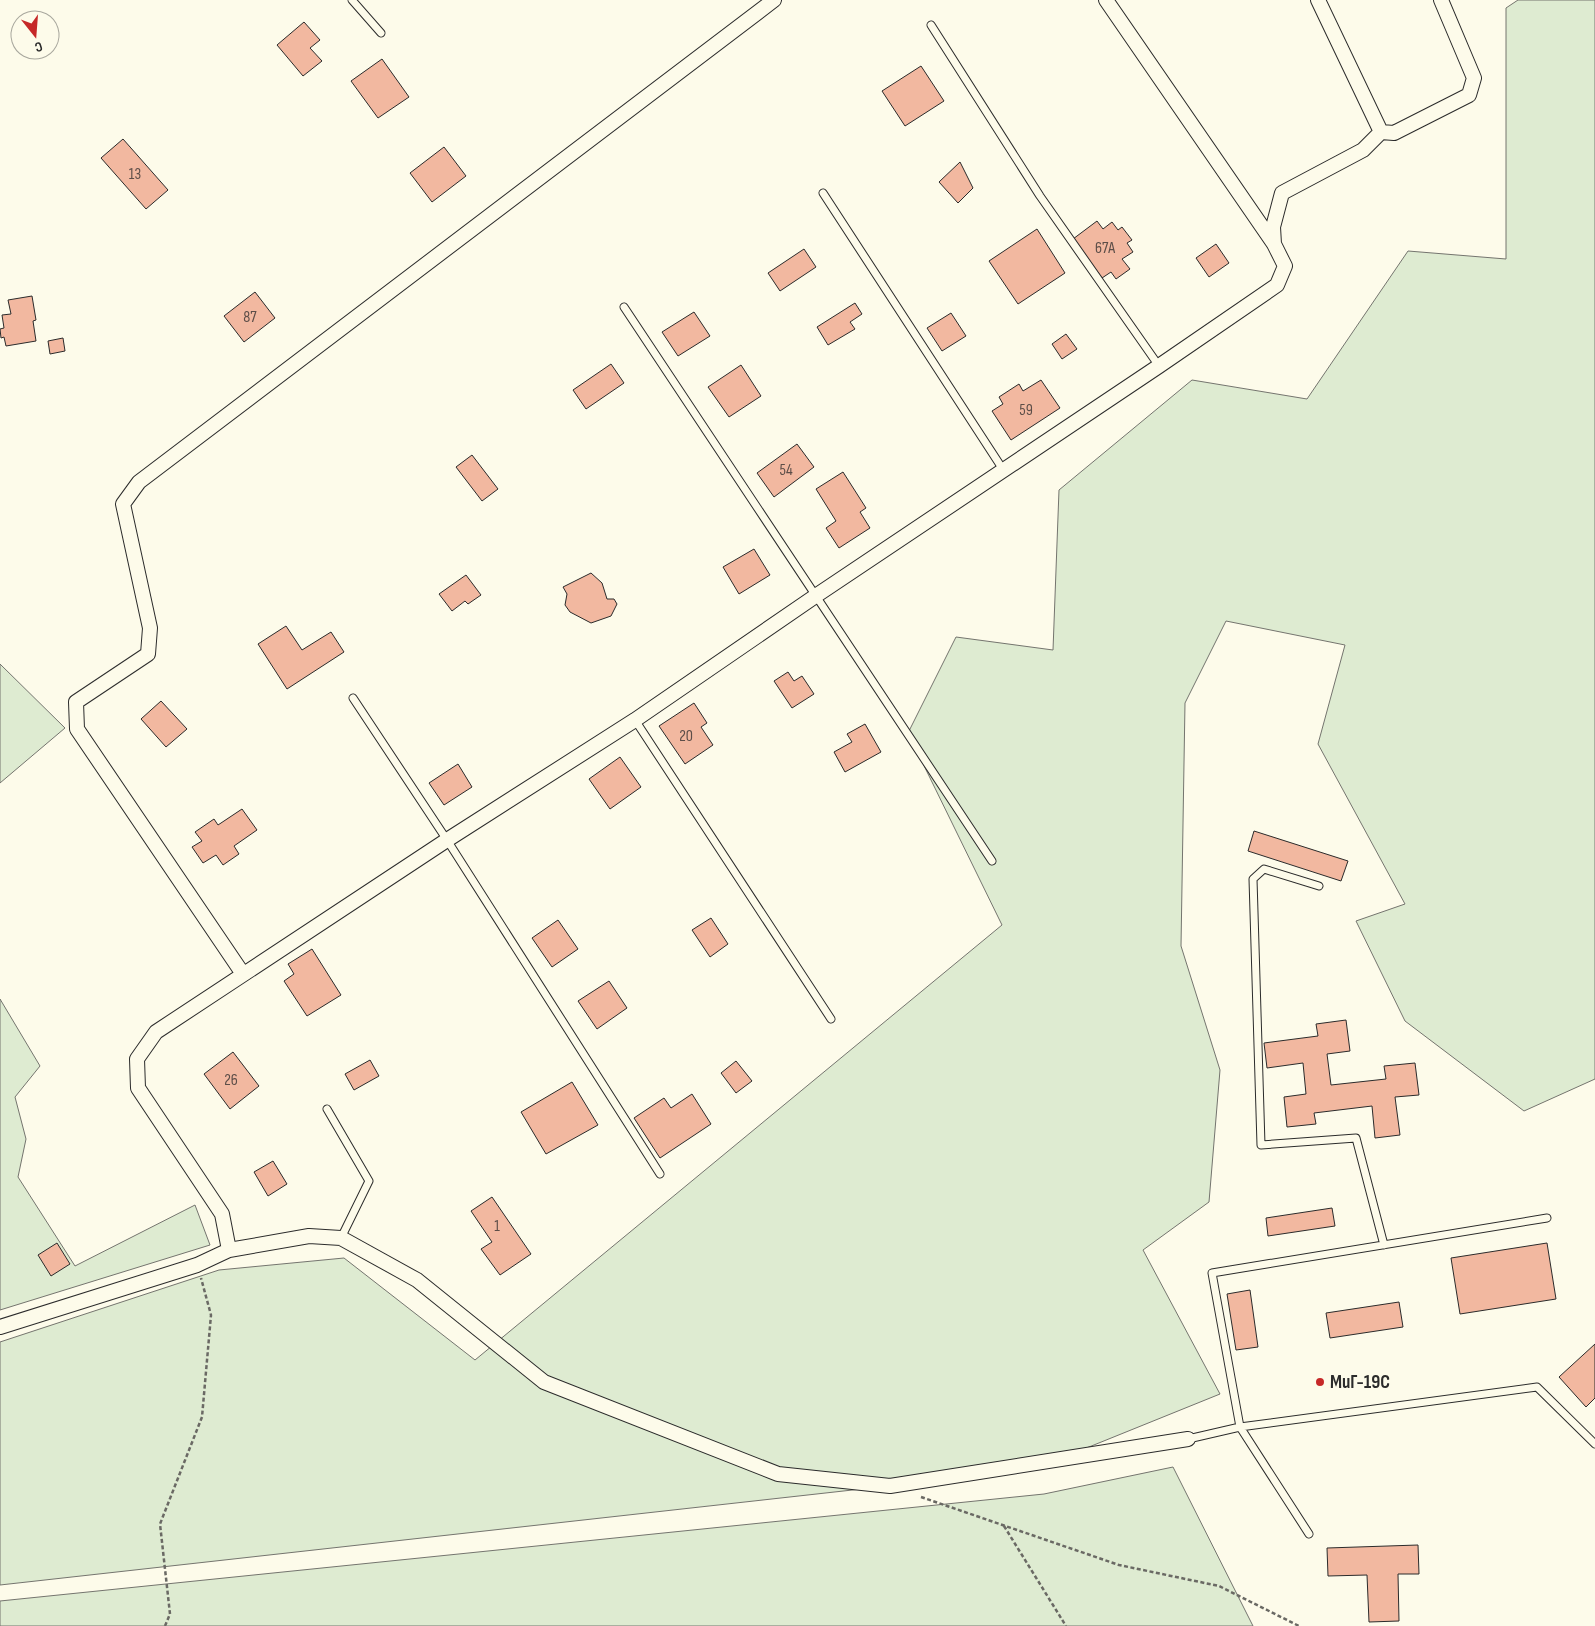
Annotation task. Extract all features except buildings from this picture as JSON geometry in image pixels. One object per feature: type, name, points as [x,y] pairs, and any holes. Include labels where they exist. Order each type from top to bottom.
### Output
[{"type":"street","points":[[243,974],[77,729],[76,702],[148,654],[150,628],[123,504],[139,482],[774,0]]},
{"type":"street","points":[[229,1250],[222,1214],[138,1088],[137,1059],[156,1032],[447,840],[635,720],[1276,285],[1285,266],[1274,244],[1106,0]]},
{"type":"street","points":[[1318,0],[1381,132]]},
{"type":"street","points":[[1274,244],[1273,227],[1282,193],[1363,150],[1381,132],[1394,133],[1469,95],[1474,78],[1441,0]]},
{"type":"street","points":[[0,1327],[197,1265],[229,1250],[308,1236],[341,1238],[417,1280],[544,1382],[778,1474],[890,1486],[1188,1439]]},
{"type":"lane","points":[[352,0],[381,33]]},
{"type":"lane","points":[[931,25],[1040,196],[1159,366]]},
{"type":"lane","points":[[823,193],[1004,470]]},
{"type":"lane","points":[[624,307],[992,861]]},
{"type":"lane","points":[[353,698],[447,840],[660,1174]]},
{"type":"lane","points":[[635,720],[831,1019]]},
{"type":"lane","points":[[1319,886],[1264,868],[1253,879],[1261,1145],[1356,1138],[1384,1245]]},
{"type":"lane","points":[[327,1109],[369,1181],[341,1238]]},
{"type":"lane","points":[[1309,1534],[1240,1427],[1212,1273],[1547,1218]]},
{"type":"lane","points":[[1188,1439],[1240,1427],[1537,1387],[1595,1444]]},
{"type":"path","points":[[165,1626],[170,1614],[160,1524],[202,1417],[211,1315],[197,1265]]},
{"type":"path","points":[[916,1495],[1119,1565],[1219,1586],[1299,1626]]},
{"type":"path","points":[[1004,1526],[1066,1626]]},
{"type":"green space","points":[[1518,0],[1595,0],[1595,1079],[1524,1111],[1405,1021],[1356,921],[1405,904],[1318,744],[1345,645],[1226,621],[1185,703],[1181,946],[1220,1070],[1209,1202],[1143,1250],[1220,1394],[1032,1470],[0,1585],[0,1342],[219,1270],[344,1258],[475,1360],[1002,925],[908,733],[956,637],[1053,650],[1059,490],[1192,380],[1307,399],[1408,251],[1506,259],[1506,8]]},
{"type":"green space","points":[[0,664],[65,728],[0,783]]},
{"type":"green space","points":[[0,999],[40,1066],[15,1097],[26,1139],[18,1177],[75,1266],[195,1205],[210,1245],[0,1310]]},
{"type":"green space","points":[[1173,1467],[1253,1626],[0,1626],[0,1601],[1044,1494]]},
{"type":"place","name":"МиГ-19С","points":[[1320,1382]]}]
